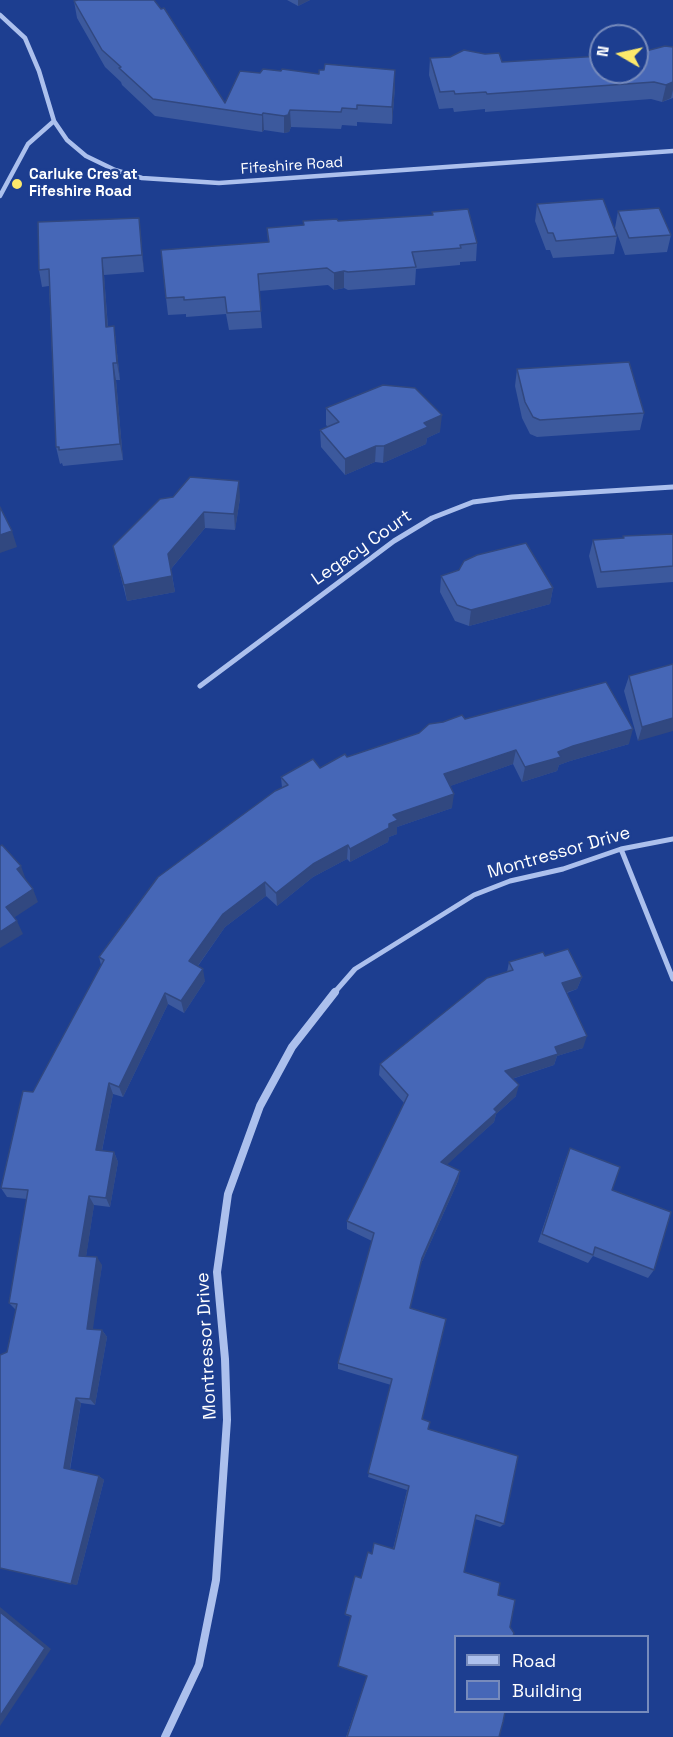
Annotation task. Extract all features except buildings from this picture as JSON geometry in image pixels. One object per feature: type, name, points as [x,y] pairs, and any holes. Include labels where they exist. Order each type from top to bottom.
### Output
[{"type":"street","name":"Fifeshire Road","points":[[0,15],[25,38],[39,71],[54,121],[74,145],[86,156],[115,170],[142,178],[219,183],[673,151]]},
{"type":"street","points":[[0,196],[28,141],[38,130],[54,121]]},
{"type":"street","name":"Legacy Court","points":[[200,686],[394,540],[432,518],[473,502],[673,487]]},
{"type":"street","name":"Montressor Drive","points":[[165,1737],[199,1665],[216,1580],[223,1514],[227,1420],[225,1359],[217,1272],[228,1194],[260,1106],[292,1047],[317,1011],[355,969],[474,895],[510,881],[563,869],[621,849],[673,839]]},
{"type":"street","points":[[621,849],[673,979]]},
{"type":"place","name":"Carluke Cres at Fifeshire Road","points":[[17,184]]}]
